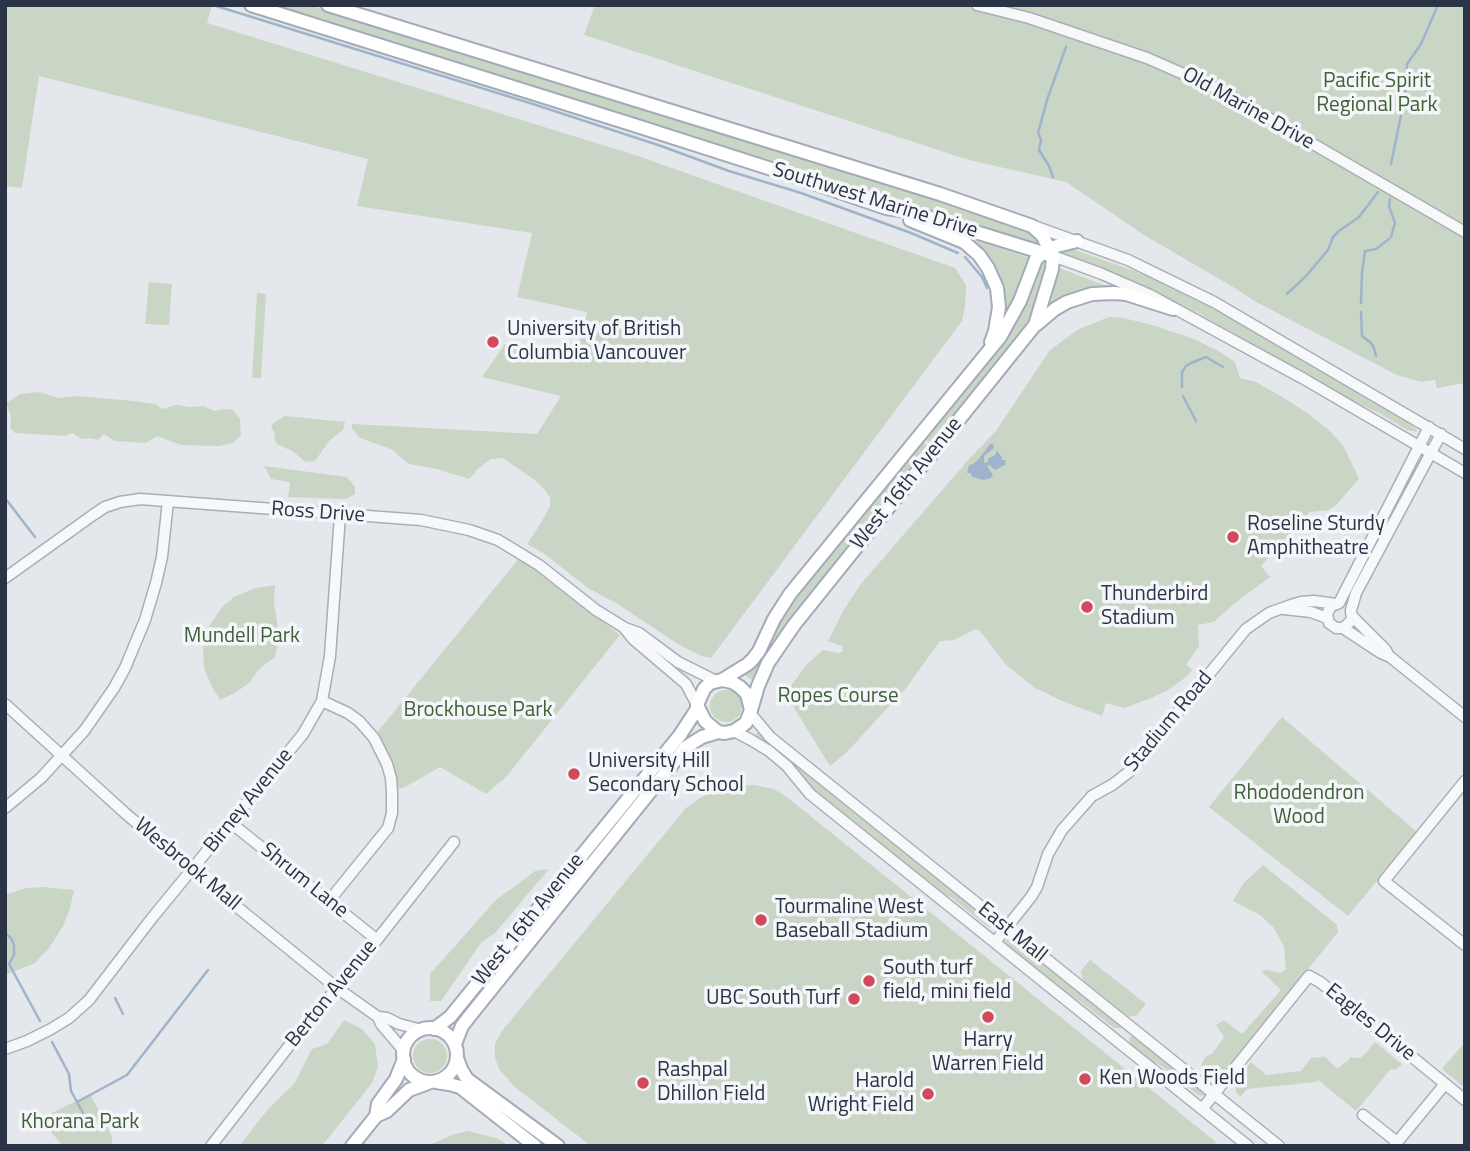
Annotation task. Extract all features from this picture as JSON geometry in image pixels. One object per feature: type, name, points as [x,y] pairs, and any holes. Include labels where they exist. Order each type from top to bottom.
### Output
[{"type":"main road","name":"Southwest Marine Drive","points":[[251,5],[788,174],[886,208],[908,211],[1048,252]]},
{"type":"main road","name":"Southwest Marine Drive","points":[[328,5],[926,189],[1032,226]]},
{"type":"main road","points":[[886,208],[956,238],[984,262],[994,280],[999,307],[988,352]]},
{"type":"main road","points":[[1032,226],[1042,235],[1048,252],[1077,241]]},
{"type":"main road","name":"West 16th Avenue","points":[[719,680],[753,659],[790,594],[988,352],[1011,320],[1036,259],[1048,252],[1052,269],[1035,325],[794,625],[768,663],[751,712]]},
{"type":"main road","points":[[1035,325],[1067,302],[1092,294],[1126,294],[1173,309]]},
{"type":"main road","points":[[719,680],[732,682],[740,687],[750,700],[751,712],[746,723],[734,732],[718,732],[705,721],[697,707],[704,689],[719,680]]},
{"type":"main road","name":"West 16th Avenue","points":[[428,1029],[450,1017],[666,753],[697,707]]},
{"type":"main road","name":"West 16th Avenue","points":[[455,1044],[468,1017],[686,747],[702,737],[718,732]]},
{"type":"main road","points":[[376,1116],[378,1104],[396,1079],[406,1044],[412,1036],[428,1029],[447,1034],[455,1044],[457,1058],[467,1079],[558,1146]]},
{"type":"main road","points":[[404,1055],[406,1068],[413,1076],[422,1081],[460,1087],[535,1146]]},
{"type":"main road","points":[[352,1146],[376,1116],[387,1111],[409,1090],[450,1074],[457,1058]]},
{"type":"street","name":"Old Marine Drive","points":[[977,5],[1029,18],[1147,58],[1220,90],[1465,232]]},
{"type":"street","name":"Southwest Marine Drive","points":[[1032,226],[1128,260],[1214,302],[1465,449]]},
{"type":"street","name":"Southwest Marine Drive","points":[[1048,252],[1138,290],[1304,379],[1465,473]]},
{"type":"street","points":[[1327,618],[1328,610],[1338,604],[1429,427]]},
{"type":"street","points":[[1343,628],[1349,624],[1356,593],[1441,434]]},
{"type":"street","name":"Ross Drive","points":[[5,578],[105,507],[139,499],[434,522],[498,540],[539,565],[596,610],[625,628],[639,633],[678,662],[719,680]]},
{"type":"street","points":[[5,808],[41,778],[84,732],[114,688],[136,644],[149,609],[162,557],[168,501]]},
{"type":"street","name":"Birney Avenue","points":[[5,1049],[51,1029],[69,1018],[89,1000],[152,918],[303,734],[322,701],[330,656],[340,515]]},
{"type":"street","name":"Stadium Road","points":[[995,942],[1038,887],[1048,855],[1062,830],[1092,796],[1129,772],[1246,629],[1261,618],[1301,602],[1338,604]]},
{"type":"street","points":[[1338,604],[1346,605],[1389,656]]},
{"type":"street","points":[[1280,609],[1311,612],[1327,618],[1333,626],[1343,628],[1389,656],[1465,718]]},
{"type":"street","name":"Ross Drive","points":[[625,628],[686,684],[697,707]]},
{"type":"street","points":[[322,701],[348,713],[374,738],[387,764],[392,793],[388,828],[329,901]]},
{"type":"street","name":"Wesbrook Mall","points":[[5,704],[192,871],[337,988],[378,1017],[428,1029]]},
{"type":"street","name":"East Mall","points":[[751,712],[770,737],[1279,1146]]},
{"type":"street","name":"East Mall","points":[[734,732],[769,751],[787,766],[810,794],[1248,1146]]},
{"type":"street","points":[[1465,780],[1384,881],[1465,946]]},
{"type":"street","name":"Shrum Lane","points":[[232,823],[376,939]]},
{"type":"street","name":"Berton Avenue","points":[[211,1146],[454,842]]},
{"type":"street","name":"Eagles Drive","points":[[1202,1109],[1309,976],[1320,982],[1465,1100]]},
{"type":"street","name":"Wesbrook Mall","points":[[378,1017],[404,1055]]},
{"type":"street","points":[[1363,1115],[1396,1144],[1445,1084]]},
{"type":"green space","points":[[5,5],[212,5],[207,23],[635,155],[955,268],[966,285],[962,321],[711,658],[701,656],[588,588],[527,544],[550,506],[550,498],[536,481],[503,458],[491,459],[469,479],[409,464],[391,449],[360,438],[352,429],[352,424],[537,434],[561,396],[482,377],[505,344],[578,349],[587,312],[517,297],[532,233],[357,206],[368,159],[39,76],[22,188],[5,186]]},
{"type":"green space","points":[[267,5],[310,5],[774,149],[1017,225],[1038,237],[1042,247]]},
{"type":"green space","name":"Pacific Spirit Regional Park","points":[[595,5],[1465,5],[1465,383],[1437,388],[1435,380],[1421,382],[1397,375],[1256,302],[1144,235],[1066,182],[969,160],[584,35]]},
{"type":"green space","points":[[974,242],[1033,259],[1019,300],[1006,315],[1005,292],[1000,275],[993,261]]},
{"type":"green space","points":[[1070,248],[1165,282],[1281,345],[1399,415],[1417,432],[1407,430],[1379,413],[1338,394],[1200,314],[1136,283],[1057,252]]},
{"type":"green space","points":[[1042,262],[1048,265],[1030,320],[1022,334],[934,446],[924,438]]},
{"type":"green space","points":[[1059,268],[1093,281],[1109,287],[1049,309]]},
{"type":"green space","points":[[149,282],[172,284],[169,325],[145,324]]},
{"type":"green space","points":[[257,293],[266,294],[261,378],[252,378]]},
{"type":"green space","name":"Ropes Course","points":[[1109,317],[1149,324],[1217,350],[1235,362],[1240,378],[1256,382],[1282,397],[1329,430],[1344,447],[1359,479],[1329,510],[1310,512],[1261,566],[1270,577],[1214,622],[1198,625],[1199,646],[1186,665],[1192,670],[1168,690],[1124,708],[1106,703],[1102,716],[1035,688],[1006,665],[976,629],[954,640],[940,641],[907,687],[846,753],[830,766],[794,708],[791,686],[807,664],[823,650],[839,653],[843,651],[842,646],[828,641],[860,585],[996,431],[1050,350],[1079,329]]},
{"type":"green space","points":[[39,392],[59,398],[78,396],[155,404],[162,409],[176,405],[203,406],[215,411],[233,410],[240,419],[241,436],[233,443],[219,446],[181,445],[157,436],[146,443],[115,441],[104,434],[98,440],[82,439],[72,433],[66,436],[15,433],[10,428],[11,416],[6,403],[20,394]]},
{"type":"green space","points":[[285,416],[345,422],[343,430],[329,441],[315,461],[306,462],[277,444],[274,438],[271,426]]},
{"type":"green space","points":[[922,441],[931,449],[762,665],[753,681],[745,675],[762,658],[791,603]]},
{"type":"green space","points":[[264,466],[347,477],[355,487],[355,494],[346,499],[288,497],[290,482],[271,479]]},
{"type":"green space","name":"Brockhouse Park","points":[[520,557],[620,635],[506,777],[486,794],[440,767],[395,790],[375,735]]},
{"type":"green space","name":"Mundell Park","points":[[275,585],[278,644],[275,657],[260,668],[249,683],[220,700],[204,668],[204,641],[208,628],[222,607],[234,597],[256,588]]},
{"type":"green space","points":[[726,690],[737,695],[742,706],[737,717],[726,722],[715,717],[710,706],[715,695]]},
{"type":"green space","name":"Rhododendron Wood","points":[[1282,717],[1417,832],[1348,916],[1209,807]]},
{"type":"green space","points":[[758,732],[994,923],[994,926],[988,927],[952,898],[937,891],[819,797],[754,736]]},
{"type":"green space","points":[[755,785],[783,794],[1216,1142],[1213,1146],[591,1146],[515,1087],[499,1069],[495,1057],[495,1044],[502,1031],[686,808],[703,796],[718,790]]},
{"type":"green space","points":[[1263,865],[1337,925],[1338,932],[1222,1076],[1214,1079],[1208,1077],[1201,1066],[1205,1057],[1212,1054],[1224,1037],[1216,1025],[1224,1020],[1242,1034],[1281,990],[1261,971],[1281,973],[1286,969],[1284,947],[1274,928],[1260,915],[1233,901],[1243,884]]},
{"type":"green space","points":[[549,869],[496,932],[481,943],[441,1001],[430,1001],[430,974],[496,900],[535,871]]},
{"type":"green space","points":[[26,888],[74,890],[63,926],[50,947],[35,963],[5,975],[5,895]]},
{"type":"green space","points":[[1009,937],[1124,1028],[1114,1028],[1054,985],[1008,948],[1005,941]]},
{"type":"green space","points":[[1090,960],[1146,1004],[1137,1015],[1129,1017],[1084,981],[1081,971]]},
{"type":"green space","points":[[344,1020],[362,1029],[375,1044],[378,1067],[372,1083],[322,1146],[239,1146],[269,1108],[294,1084],[312,1049],[327,1044]]},
{"type":"green space","points":[[1132,1036],[1206,1096],[1198,1095],[1160,1065],[1143,1057],[1130,1046],[1129,1038]]},
{"type":"green space","points":[[430,1039],[442,1044],[447,1056],[442,1068],[430,1073],[418,1068],[413,1056],[418,1044]]},
{"type":"green space","points":[[1375,1042],[1402,1064],[1397,1069],[1390,1070],[1356,1111],[1318,1080],[1247,1089],[1240,1097],[1236,1092],[1235,1082],[1251,1062],[1266,1075],[1301,1071],[1312,1057],[1324,1056],[1337,1068],[1350,1057],[1360,1058]]},
{"type":"green space","points":[[1465,1042],[1465,1088],[1442,1069]]},
{"type":"green space","name":"Khorana Park","points":[[90,1094],[111,1134],[113,1146],[63,1146],[40,1119]]},
{"type":"green space","points":[[468,1131],[499,1139],[509,1146],[427,1146],[452,1135]]},
{"type":"water","points":[[990,444],[993,444],[994,448],[984,456],[984,463],[997,451],[1002,460],[1006,460],[1005,465],[995,470],[987,466],[993,475],[991,478],[984,480],[972,477],[971,473],[967,473],[969,465],[978,460]]},
{"type":"waterway","points":[[213,5],[661,146],[801,193],[958,253]]},
{"type":"waterway","points":[[1391,164],[1405,96],[1407,64],[1421,44],[1438,5]]},
{"type":"waterway","points":[[1053,177],[1039,150],[1041,140],[1038,133],[1066,47]]},
{"type":"waterway","points":[[1287,294],[1328,250],[1333,237],[1359,217],[1378,192]]},
{"type":"waterway","points":[[1390,199],[1389,206],[1395,223],[1391,237]]},
{"type":"waterway","points":[[1361,303],[1365,251],[1376,249],[1389,239]]},
{"type":"waterway","points":[[965,257],[982,277],[987,288]]},
{"type":"waterway","points":[[1361,312],[1362,336],[1371,343],[1376,356]]},
{"type":"waterway","points":[[1182,387],[1182,372],[1191,363],[1206,357],[1223,367]]},
{"type":"waterway","points":[[1183,396],[1196,421]]},
{"type":"waterway","points":[[5,445],[5,452]]},
{"type":"waterway","points":[[5,457],[5,463]]},
{"type":"waterway","points":[[5,498],[35,537]]},
{"type":"waterway","points":[[5,933],[14,945],[14,955],[9,964],[40,1021]]},
{"type":"waterway","points":[[77,1102],[127,1075],[208,970]]},
{"type":"waterway","points":[[115,998],[123,1014]]},
{"type":"waterway","points":[[52,1042],[69,1074],[71,1091],[83,1113]]},
{"type":"place","name":"University of British Columbia Vancouver","points":[[493,342]]},
{"type":"place","name":"Roseline Sturdy Amphitheatre","points":[[1233,537]]},
{"type":"place","name":"Thunderbird Stadium","points":[[1087,607]]},
{"type":"place","name":"University Hill Secondary School","points":[[574,774]]},
{"type":"place","name":"Tourmaline West Baseball Stadium","points":[[761,920]]},
{"type":"place","name":"South turf field, mini field","points":[[869,981]]},
{"type":"place","name":"UBC South Turf","points":[[854,999]]},
{"type":"place","name":"Harry Warren Field","points":[[988,1017]]},
{"type":"place","name":"Ken Woods Field","points":[[1085,1079]]},
{"type":"place","name":"Rashpal Dhillon Field","points":[[643,1083]]},
{"type":"place","name":"Harold Wright Field","points":[[928,1094]]}]
